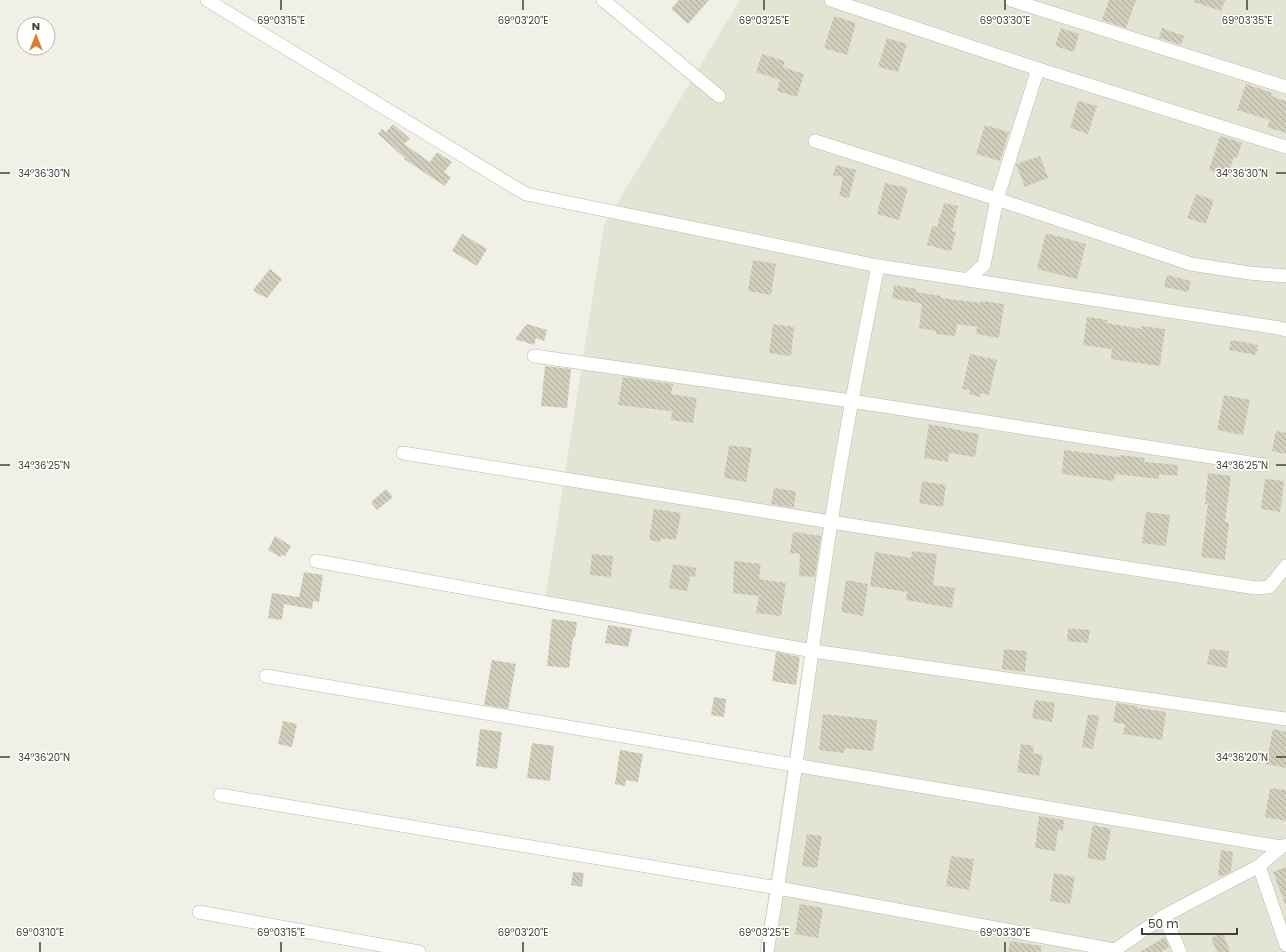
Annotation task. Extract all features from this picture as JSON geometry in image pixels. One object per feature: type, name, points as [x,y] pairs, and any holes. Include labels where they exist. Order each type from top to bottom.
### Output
[{"type":"street","points":[[207,0],[526,194],[878,266],[1286,330]]},
{"type":"street","points":[[603,0],[719,96]]},
{"type":"street","points":[[831,0],[1038,70],[1286,146]]},
{"type":"street","points":[[1011,0],[1286,87]]},
{"type":"street","points":[[968,279],[984,265],[997,198],[1038,70]]},
{"type":"street","points":[[815,141],[997,198],[1191,264],[1249,273],[1286,276]]},
{"type":"street","points":[[767,952],[778,888],[831,522],[851,401],[878,266]]},
{"type":"street","points":[[534,356],[851,401],[1263,465]]},
{"type":"street","points":[[403,453],[831,522],[1256,588],[1268,587],[1276,580],[1286,566]]},
{"type":"street","points":[[316,561],[812,652],[1286,719]]},
{"type":"street","points":[[266,676],[795,766],[1284,846]]},
{"type":"street","points":[[220,795],[778,888],[1113,951],[1164,916],[1259,866],[1284,846]]},
{"type":"street","points":[[1259,866],[1286,945]]},
{"type":"street","points":[[199,912],[419,952]]},
{"type":"street","points":[[1164,916],[1180,952]]},
{"type":"shaded area","points":[[740,0],[1286,0],[1286,952],[760,952],[805,647],[545,600],[604,225]]},
{"type":"building","points":[[679,0],[709,0],[688,24],[671,9]]},
{"type":"building","points":[[1109,0],[1136,0],[1126,28],[1102,20]]},
{"type":"building","points":[[1195,0],[1225,0],[1221,11],[1194,2]]},
{"type":"building","points":[[834,16],[856,23],[847,55],[824,48]]},
{"type":"building","points":[[1061,28],[1079,34],[1074,52],[1055,46]]},
{"type":"building","points":[[1162,28],[1184,36],[1181,45],[1159,38]]},
{"type":"building","points":[[887,38],[907,44],[898,72],[878,67]]},
{"type":"building","points":[[762,54],[785,61],[783,67],[804,74],[797,97],[777,91],[780,80],[756,72]]},
{"type":"building","points":[[1246,84],[1272,93],[1271,96],[1286,101],[1286,133],[1267,127],[1270,120],[1237,110]]},
{"type":"building","points":[[1078,101],[1097,106],[1088,134],[1070,128]]},
{"type":"building","points":[[393,124],[410,139],[404,144],[430,162],[437,152],[452,162],[444,172],[451,177],[445,186],[404,159],[405,158],[378,134],[382,129],[386,132]]},
{"type":"building","points":[[985,125],[1009,132],[1000,161],[976,154]]},
{"type":"building","points":[[1220,136],[1242,143],[1237,158],[1234,157],[1227,176],[1209,170]]},
{"type":"building","points":[[1040,156],[1048,178],[1025,187],[1016,164]]},
{"type":"building","points":[[836,165],[856,170],[849,198],[839,196],[843,177],[833,175]]},
{"type":"building","points":[[885,183],[908,188],[899,220],[877,214]]},
{"type":"building","points":[[1196,194],[1214,200],[1206,224],[1187,218]]},
{"type":"building","points":[[944,203],[958,206],[952,231],[956,232],[951,251],[927,245],[932,226],[937,227]]},
{"type":"building","points":[[1046,233],[1086,244],[1077,279],[1037,269]]},
{"type":"building","points":[[462,234],[487,249],[477,266],[452,251]]},
{"type":"building","points":[[753,260],[776,264],[771,295],[748,291]]},
{"type":"building","points":[[270,269],[282,279],[267,298],[262,295],[261,296],[253,290]]},
{"type":"building","points":[[1167,275],[1191,281],[1188,292],[1164,287]]},
{"type":"building","points":[[894,285],[916,289],[916,292],[941,296],[941,298],[1004,304],[999,338],[976,334],[977,327],[957,324],[955,336],[936,334],[936,331],[919,328],[922,304],[892,298]]},
{"type":"building","points":[[1087,317],[1107,320],[1106,323],[1142,329],[1142,326],[1165,329],[1160,366],[1111,359],[1112,349],[1083,345]]},
{"type":"building","points":[[527,324],[547,330],[544,341],[536,338],[534,345],[515,339]]},
{"type":"building","points":[[773,324],[794,327],[791,356],[769,353]]},
{"type":"building","points":[[1231,340],[1258,345],[1256,355],[1229,350]]},
{"type":"building","points":[[970,354],[997,360],[989,395],[981,393],[980,397],[969,394],[970,390],[962,389]]},
{"type":"building","points":[[545,366],[571,369],[567,408],[541,406]]},
{"type":"building","points":[[623,377],[673,384],[671,394],[697,398],[693,423],[671,420],[672,411],[618,405]]},
{"type":"building","points":[[1224,395],[1250,400],[1243,435],[1217,430]]},
{"type":"building","points":[[929,424],[979,434],[975,457],[949,453],[948,462],[924,458]]},
{"type":"building","points":[[1276,431],[1286,433],[1286,454],[1272,451]]},
{"type":"building","points":[[729,445],[752,448],[746,482],[724,478]]},
{"type":"building","points":[[1064,450],[1119,457],[1119,455],[1145,458],[1144,462],[1178,465],[1177,476],[1159,474],[1159,479],[1115,474],[1114,481],[1062,474]]},
{"type":"building","points":[[1208,473],[1231,476],[1225,522],[1229,522],[1225,560],[1201,557],[1208,504],[1205,504]]},
{"type":"building","points":[[1265,479],[1284,481],[1280,512],[1261,509]]},
{"type":"building","points":[[922,481],[946,485],[943,507],[919,503]]},
{"type":"building","points":[[774,488],[796,491],[794,508],[771,504]]},
{"type":"building","points":[[386,489],[393,497],[377,510],[371,502]]},
{"type":"building","points":[[654,509],[681,513],[676,540],[661,538],[660,542],[649,540]]},
{"type":"building","points":[[1146,512],[1170,515],[1166,546],[1142,543]]},
{"type":"building","points":[[793,532],[821,536],[815,577],[799,576],[800,554],[790,553]]},
{"type":"building","points":[[275,536],[291,546],[285,556],[282,555],[280,557],[268,550]]},
{"type":"building","points":[[912,551],[937,554],[933,585],[955,588],[952,608],[906,600],[907,592],[870,586],[875,552],[911,558]]},
{"type":"building","points":[[592,554],[613,556],[611,577],[590,575]]},
{"type":"building","points":[[734,561],[761,564],[759,579],[786,583],[781,616],[756,613],[759,596],[733,593]]},
{"type":"building","points":[[673,564],[696,568],[695,577],[690,576],[687,591],[669,588]]},
{"type":"building","points":[[304,572],[323,575],[319,602],[313,601],[312,609],[284,604],[282,620],[268,618],[272,593],[299,597]]},
{"type":"building","points":[[846,580],[868,584],[863,616],[841,612]]},
{"type":"building","points":[[552,619],[577,622],[575,638],[573,637],[569,668],[547,666]]},
{"type":"building","points":[[608,625],[632,629],[628,647],[605,643]]},
{"type":"building","points":[[1068,628],[1090,630],[1088,643],[1067,641]]},
{"type":"building","points":[[1004,649],[1027,651],[1025,672],[1002,669]]},
{"type":"building","points":[[1210,649],[1229,651],[1227,668],[1207,664]]},
{"type":"building","points":[[776,652],[800,657],[796,685],[772,681]]},
{"type":"building","points":[[492,660],[516,664],[508,709],[484,705]]},
{"type":"building","points":[[714,697],[726,699],[724,717],[711,715]]},
{"type":"building","points":[[1035,700],[1055,703],[1052,722],[1032,718]]},
{"type":"building","points":[[1116,703],[1137,706],[1137,708],[1166,712],[1162,740],[1123,734],[1125,724],[1113,722]]},
{"type":"building","points":[[823,714],[877,720],[873,751],[845,748],[844,753],[819,750]]},
{"type":"building","points":[[1088,714],[1099,716],[1093,749],[1082,747]]},
{"type":"building","points":[[283,721],[297,724],[292,747],[278,744]]},
{"type":"building","points":[[480,729],[502,732],[497,769],[476,766]]},
{"type":"building","points":[[1273,729],[1286,732],[1286,768],[1266,764]]},
{"type":"building","points":[[532,743],[554,746],[550,781],[527,778]]},
{"type":"building","points":[[1021,744],[1034,746],[1033,753],[1043,755],[1039,776],[1017,772]]},
{"type":"building","points":[[620,750],[643,754],[638,782],[626,780],[625,786],[615,784]]},
{"type":"building","points":[[1270,788],[1286,790],[1286,821],[1265,817]]},
{"type":"building","points":[[1039,816],[1064,820],[1063,831],[1058,830],[1055,851],[1035,848]]},
{"type":"building","points":[[1093,825],[1111,829],[1105,861],[1087,858]]},
{"type":"building","points":[[807,834],[822,836],[817,868],[802,866]]},
{"type":"building","points":[[1221,850],[1233,852],[1231,872],[1218,876]]},
{"type":"building","points":[[951,856],[974,859],[969,890],[946,886]]},
{"type":"building","points":[[1286,867],[1286,904],[1285,904],[1273,872]]},
{"type":"building","points":[[573,872],[584,873],[582,887],[571,885]]},
{"type":"building","points":[[1054,873],[1075,877],[1070,904],[1050,901]]},
{"type":"building","points":[[800,904],[823,908],[818,938],[795,934]]},
{"type":"building","points":[[1223,933],[1230,952],[1217,952],[1211,938]]},
{"type":"building","points":[[1165,937],[1169,947],[1161,952],[1140,952]]},
{"type":"building","points":[[1010,941],[1041,946],[1041,952],[1008,952]]}]
